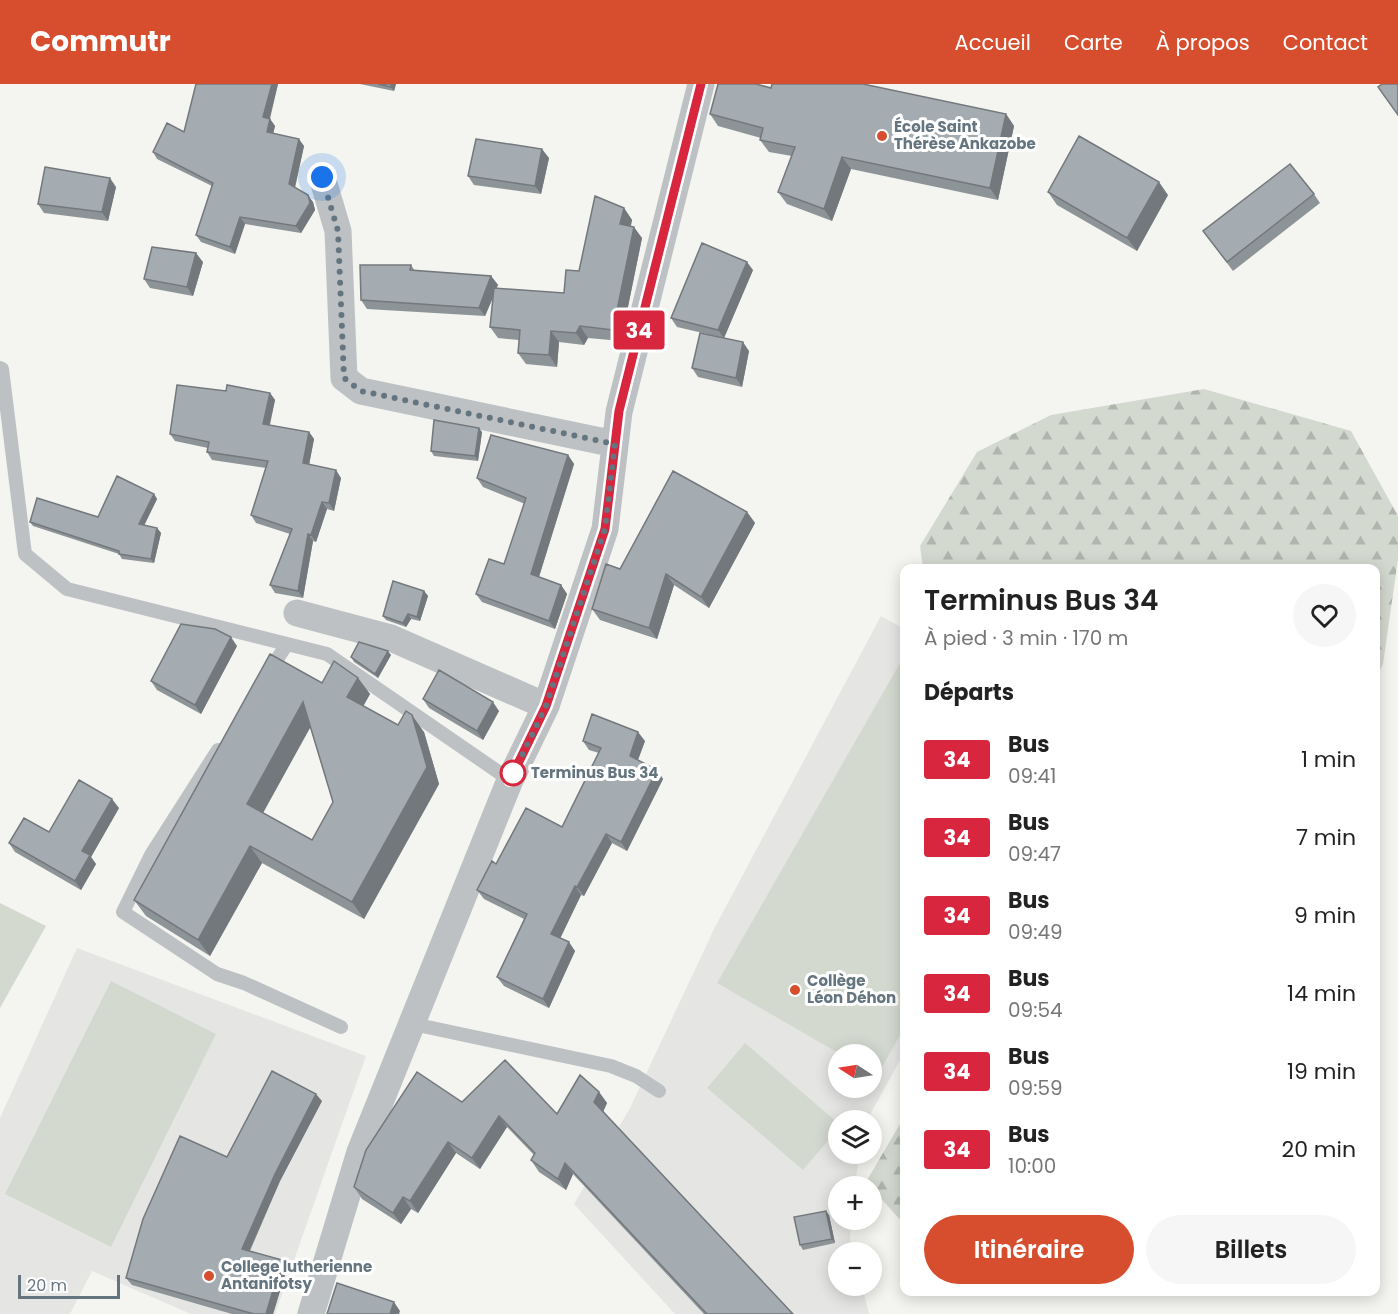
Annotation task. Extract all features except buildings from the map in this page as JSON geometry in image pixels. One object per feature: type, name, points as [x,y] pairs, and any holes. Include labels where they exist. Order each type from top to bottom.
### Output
[{"type":"street","points":[[311,1314],[360,1152],[510,780],[546,706],[605,529],[619,411],[701,84]]},
{"type":"street","points":[[322,177],[338,231],[344,378],[361,391],[615,444]]},
{"type":"street","points":[[297,613],[391,638],[546,706]]},
{"type":"lane","points":[[0,369],[2,369],[25,554],[67,589],[327,654],[510,780]]},
{"type":"lane","points":[[261,684],[287,644]]},
{"type":"lane","points":[[229,734],[151,855],[123,912],[217,974],[285,1000],[341,1027]]},
{"type":"lane","points":[[413,1024],[611,1066],[636,1076],[659,1092]]},
{"type":"shaded area","name":"Collège Léon Déhon","points":[[881,616],[900,627],[900,1060],[882,1093],[882,1044],[828,1044],[828,1098],[879,1098],[873,1110],[828,1110],[828,1164],[858,1164],[856,1176],[828,1176],[828,1230],[851,1230],[851,1242],[828,1242],[828,1296],[864,1296],[869,1314],[675,1314],[574,1204],[630,1108],[715,927]]},
{"type":"shaded area","points":[[77,948],[366,1056],[275,1314],[191,1314],[92,1271],[70,1314],[0,1314],[0,1118]]},
{"type":"green space","points":[[1204,389],[1351,431],[1398,516],[1398,559],[1383,664],[1380,670],[1380,564],[922,564],[920,546],[977,452],[1051,415]]},
{"type":"green space","points":[[900,663],[900,1035],[882,1067],[882,1044],[828,1044],[828,1047],[717,983]]},
{"type":"green space","points":[[0,903],[46,926],[0,1008]]},
{"type":"green space","points":[[111,981],[216,1034],[111,1247],[5,1194]]},
{"type":"green space","points":[[745,1043],[828,1114],[828,1141],[803,1170],[707,1088]]},
{"type":"green space","points":[[900,1124],[900,1220],[882,1200],[882,1176],[870,1176],[877,1164],[882,1164],[882,1155]]},
{"type":"bus line","name":"34","points":[[510,780],[546,706],[605,529],[619,411],[701,84]]},
{"type":"place","name":"École Saint Thérèse Ankazobe","points":[[882,136]]},
{"type":"place","name":"Terminus Bus 34","points":[[513,773]]},
{"type":"place","name":"Collège Léon Déhon","points":[[795,990]]},
{"type":"place","name":"College lutherienne Antanifotsy","points":[[209,1276]]},
{"type":"route","points":[[322,177],[338,231],[344,378],[361,391],[615,444],[605,529],[546,706],[510,780],[513,773]]}]
